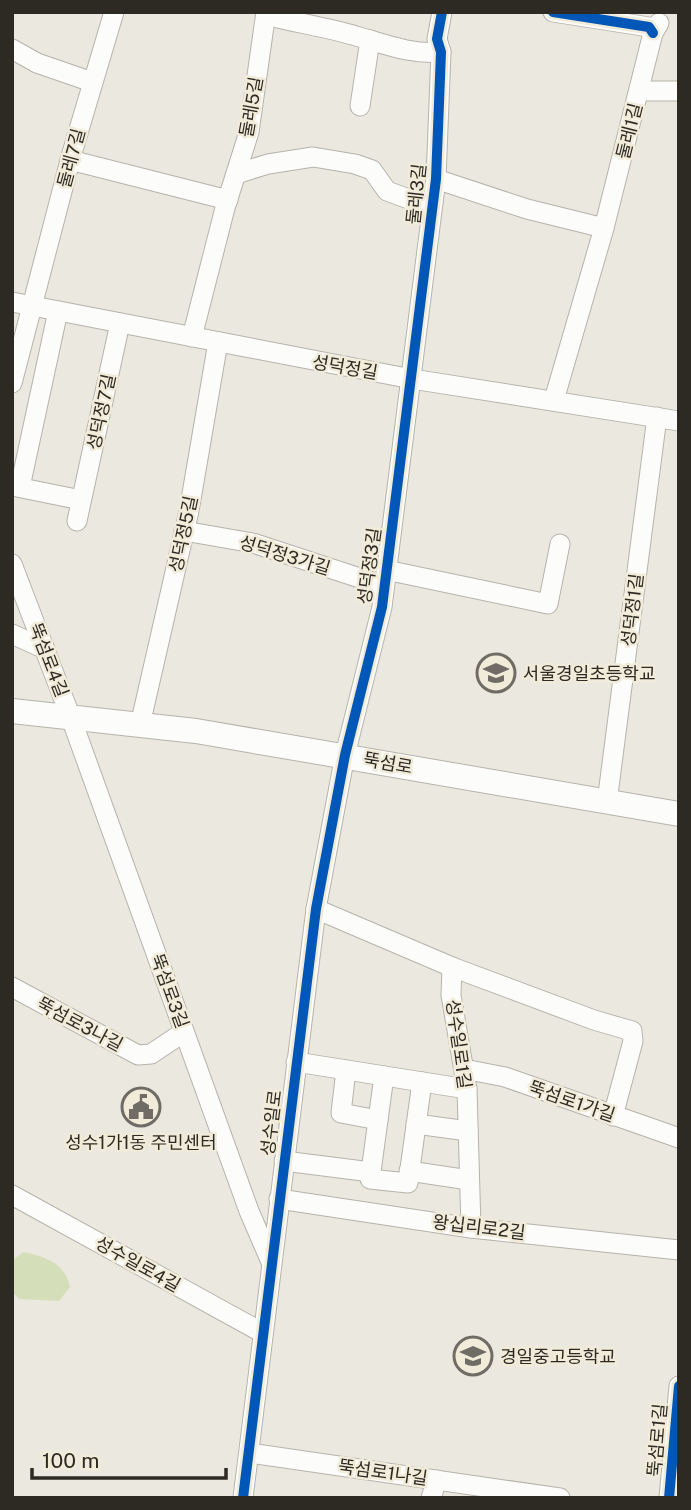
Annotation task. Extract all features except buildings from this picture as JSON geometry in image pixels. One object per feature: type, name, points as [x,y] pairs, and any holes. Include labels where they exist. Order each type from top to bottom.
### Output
[{"type":"main road","name":"뚝섬로","points":[[12,711],[196,731],[679,814]]},
{"type":"street","name":"둘레7길","points":[[12,383],[70,160],[114,12]]},
{"type":"street","name":"둘레3길","points":[[411,379],[436,179],[442,52],[437,39],[442,12]]},
{"type":"street","name":"둘레1길","points":[[553,12],[656,28],[604,228],[554,400]]},
{"type":"street","points":[[266,13],[416,52],[442,52]]},
{"type":"street","name":"둘레5길","points":[[192,337],[249,132],[266,13]]},
{"type":"street","points":[[360,106],[370,40]]},
{"type":"street","points":[[12,49],[37,63],[93,82]]},
{"type":"street","points":[[639,92],[679,91]]},
{"type":"street","points":[[236,174],[268,164],[313,158],[355,164],[372,170],[387,191],[414,201],[433,203]]},
{"type":"street","points":[[70,160],[228,200]]},
{"type":"street","points":[[436,179],[527,209],[604,228]]},
{"type":"street","name":"성덕정길","points":[[12,302],[411,379],[679,421]]},
{"type":"street","points":[[58,311],[16,487],[81,500]]},
{"type":"street","name":"성덕정7길","points":[[77,521],[120,323]]},
{"type":"street","name":"성덕정5길","points":[[140,725],[184,531],[218,342]]},
{"type":"street","name":"성덕정3길","points":[[345,755],[382,607],[411,379]]},
{"type":"street","name":"성덕정1길","points":[[607,802],[657,417]]},
{"type":"street","name":"성덕정3가길","points":[[184,531],[253,543],[385,578]]},
{"type":"street","points":[[385,578],[548,604],[560,544]]},
{"type":"street","name":"뚝섬로4길","points":[[12,564],[71,718]]},
{"type":"street","points":[[12,634],[45,649]]},
{"type":"street","name":"뚝섬로3길","points":[[71,718],[249,1211],[271,1264]]},
{"type":"street","name":"성수일로","points":[[243,1498],[316,909],[345,755]]},
{"type":"street","points":[[316,909],[452,967],[594,1020],[632,1031],[634,1041],[613,1116]]},
{"type":"street","name":"성수일로1길","points":[[452,967],[451,995],[466,1079],[471,1227]]},
{"type":"street","name":"뚝섬로3나길","points":[[12,987],[138,1055],[151,1054],[184,1032]]},
{"type":"street","name":"뚝섬로1가길","points":[[296,1062],[422,1082],[505,1077],[679,1138]]},
{"type":"street","points":[[346,1070],[341,1113],[378,1120]]},
{"type":"street","points":[[372,1213],[383,1076]]},
{"type":"street","points":[[284,1161],[408,1184],[422,1082]]},
{"type":"street","points":[[416,1124],[468,1130]]},
{"type":"street","points":[[409,1171],[469,1180]]},
{"type":"street","name":"성수일로4길","points":[[12,1195],[263,1333]]},
{"type":"street","name":"왕십리로2길","points":[[279,1199],[471,1227],[679,1251]]},
{"type":"street","name":"뚝섬로1길","points":[[670,1498],[679,1386]]},
{"type":"street","name":"뚝섬로1나길","points":[[248,1453],[434,1489],[560,1498]]},
{"type":"green space","points":[[24,1252],[53,1262],[64,1272],[70,1287],[59,1301],[19,1299],[12,1292],[14,1259]]},
{"type":"cycle path","points":[[243,1498],[316,909],[345,755],[382,607],[436,179],[441,52],[437,39],[442,12]]},
{"type":"cycle path","points":[[553,12],[649,27],[653,33]]},
{"type":"cycle path","points":[[669,1498],[679,1386]]},
{"type":"place","name":"서울경일초등학교","points":[[496,673]]},
{"type":"place","name":"성수1가1동 주민센터","points":[[141,1107]]},
{"type":"place","name":"경일중고등학교","points":[[473,1356]]}]
